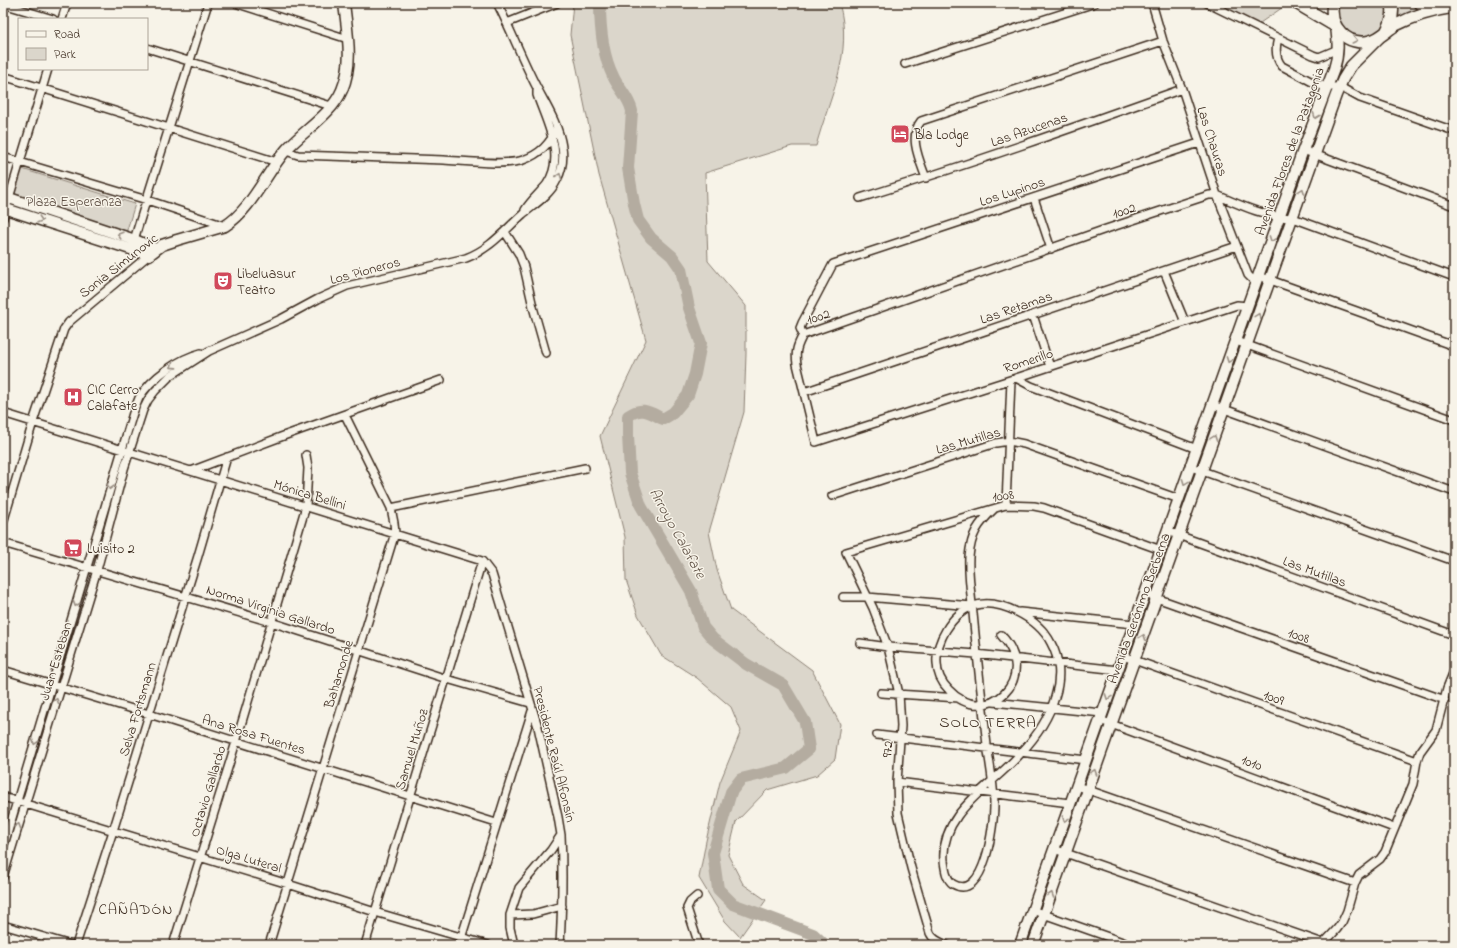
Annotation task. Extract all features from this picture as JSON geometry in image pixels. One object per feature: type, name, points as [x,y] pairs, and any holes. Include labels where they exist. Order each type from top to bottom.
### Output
[{"type":"main road","points":[[1296,3],[1336,26]]},
{"type":"main road","points":[[1333,3],[1332,18],[1340,33],[1355,41],[1368,42],[1401,23],[1427,12],[1454,7]]},
{"type":"main road","points":[[1382,35],[1390,26],[1393,18],[1392,3]]},
{"type":"main road","points":[[1420,3],[1431,5],[1448,3]]},
{"type":"street","points":[[62,18],[67,3]]},
{"type":"street","points":[[132,244],[208,3]]},
{"type":"street","points":[[235,3],[348,38]]},
{"type":"street","name":"Sonia Simunovic","points":[[3,523],[59,342],[69,322],[153,252],[177,240],[226,226],[244,210],[277,162],[331,106],[338,98],[342,90],[348,72],[350,59],[344,3]]},
{"type":"street","name":"Los Pioneros","points":[[121,450],[133,412],[140,398],[158,377],[183,360],[209,351],[281,320],[318,298],[347,286],[475,255],[484,250],[505,232],[549,191],[558,178],[562,166],[563,154],[557,128],[498,3]]},
{"type":"street","points":[[507,23],[557,3]]},
{"type":"street","points":[[905,64],[1095,3]]},
{"type":"street","name":"Las Chauras","points":[[1152,3],[1163,41],[1182,89],[1217,195],[1248,275],[1257,280]]},
{"type":"street","points":[[1207,3],[1313,56],[1318,57],[1338,49]]},
{"type":"street","points":[[3,4],[50,18]]},
{"type":"street","name":"Avenida Flores de la Patagonia","points":[[1257,280],[1303,150],[1338,58],[1336,26]]},
{"type":"street","name":"Avenida Flores de la Patagonia","points":[[1270,280],[1340,87],[1351,66],[1382,35]]},
{"type":"street","points":[[1278,38],[1276,46],[1278,62],[1282,66],[1316,84],[1326,87],[1340,87],[1360,98],[1454,131]]},
{"type":"street","points":[[926,178],[917,152],[915,137],[918,125],[921,121],[1163,41]]},
{"type":"street","points":[[148,48],[331,106]]},
{"type":"street","points":[[48,70],[19,162],[6,197],[4,211],[132,244]]},
{"type":"street","points":[[3,76],[277,162]]},
{"type":"street","name":"Los Pioneros","points":[[523,214],[530,202],[547,184],[551,176],[555,159],[553,138],[537,95],[536,86]]},
{"type":"street","name":"Las Azucenas","points":[[860,198],[926,178],[1182,89]]},
{"type":"street","points":[[286,151],[298,155],[388,157],[503,163],[522,161],[538,153],[546,147],[553,138],[557,128]]},
{"type":"street","name":"Los Lupinos","points":[[803,335],[800,328],[802,323],[833,264],[1200,143]]},
{"type":"street","points":[[1303,150],[1454,206]]},
{"type":"street","points":[[3,157],[147,200],[226,226]]},
{"type":"street","name":"1002","points":[[803,335],[1106,229],[1210,195],[1217,195]]},
{"type":"street","points":[[1217,195],[1263,213],[1293,218],[1454,277]]},
{"type":"street","points":[[6,197],[153,252]]},
{"type":"street","points":[[1034,198],[1051,249]]},
{"type":"street","points":[[505,232],[519,254],[524,267],[546,353]]},
{"type":"street","name":"Las Retamas","points":[[804,392],[1237,246]]},
{"type":"street","points":[[1164,271],[1185,322]]},
{"type":"street","points":[[1257,280],[1270,280],[1454,346]]},
{"type":"street","name":"Avenida Gerónimo Berberna","points":[[1020,945],[1257,280]]},
{"type":"street","name":"Avenida Gerónimo Berberna","points":[[1033,945],[1270,280]]},
{"type":"street","name":"Romerillo","points":[[804,392],[816,442],[1237,305],[1248,306]]},
{"type":"street","points":[[1033,315],[1050,367]]},
{"type":"street","points":[[803,335],[796,354],[804,392]]},
{"type":"street","points":[[1236,341],[1454,420]]},
{"type":"street","name":"Los Pioneros","points":[[130,452],[143,410],[155,391],[170,376],[209,351]]},
{"type":"street","points":[[1006,505],[1013,379],[1197,449]]},
{"type":"street","points":[[190,471],[441,380]]},
{"type":"street","points":[[1213,405],[1454,491]]},
{"type":"street","name":"Mónica Bellini","points":[[3,413],[395,533],[482,562]]},
{"type":"street","name":"Bahamonde","points":[[269,945],[395,533],[390,508],[345,415]]},
{"type":"street","name":"Las Mutillas","points":[[832,496],[996,443],[1009,441],[1024,444],[1179,499]]},
{"type":"street","name":"Juan Esteban","points":[[3,848],[88,567],[121,450]]},
{"type":"street","name":"Juan Esteban","points":[[3,876],[97,570],[130,452]]},
{"type":"street","name":"Octavio Gallardo","points":[[173,945],[236,742],[306,506],[308,468],[306,455]]},
{"type":"street","name":"Selva Fortsmann","points":[[76,945],[186,596],[227,457]]},
{"type":"street","points":[[1191,467],[1454,561]]},
{"type":"street","points":[[390,508],[585,468]]},
{"type":"street","name":"1008","points":[[846,552],[1006,505],[1034,506],[1044,508],[1161,550]]},
{"type":"street","points":[[843,597],[867,597],[972,606],[995,605],[1016,612],[1043,630],[1056,654],[1058,663],[1058,686],[1052,708],[1039,731],[1022,752],[992,782],[957,815],[944,843],[944,863],[949,880],[960,886],[967,886],[973,882],[983,866],[988,852],[993,827],[994,794],[992,782],[983,704],[976,654],[972,606],[968,568],[971,541],[977,527],[994,509]]},
{"type":"street","name":"Las Mutillas","points":[[1167,531],[1454,635]]},
{"type":"street","name":"Norma Virginia Gallardo","points":[[3,543],[186,596],[446,679],[530,703]]},
{"type":"street","name":"972","points":[[846,552],[873,608],[888,647],[899,694],[901,714],[901,738],[897,782],[897,804],[900,827],[930,933],[935,940],[947,945]]},
{"type":"street","name":"Samuel Muñoz","points":[[365,945],[482,562]]},
{"type":"street","name":"Presidente Raúl Alfonsín","points":[[482,562],[492,574],[538,727],[561,835],[551,850],[519,888],[510,915],[510,928],[514,945]]},
{"type":"street","name":"1008","points":[[1145,594],[1444,700]]},
{"type":"street","points":[[972,606],[950,624],[941,638],[937,650],[937,667],[939,676],[949,689],[960,698],[970,703],[983,704],[993,702],[1007,691],[1012,684],[1016,666],[1012,650],[1001,635]]},
{"type":"street","points":[[1016,612],[1134,624]]},
{"type":"street","points":[[860,643],[1118,670]]},
{"type":"street","name":"1009","points":[[1123,656],[1417,761]]},
{"type":"street","name":"Ana Rosa Fuentes","points":[[3,670],[149,714],[496,823]]},
{"type":"street","points":[[1054,849],[1322,944],[1337,930],[1342,922],[1347,911],[1354,884],[1360,875],[1380,859],[1385,852],[1412,784],[1420,752],[1436,730],[1447,688],[1454,671]]},
{"type":"street","points":[[881,693],[960,698]]},
{"type":"street","name":"1010","points":[[993,702],[1052,708],[1101,717],[1111,724],[1394,828]]},
{"type":"street","points":[[460,942],[532,711]]},
{"type":"street","points":[[877,735],[1086,760]]},
{"type":"street","points":[[897,782],[1070,803]]},
{"type":"street","points":[[1076,786],[1354,884]]},
{"type":"street","name":"Olga Luteral","points":[[3,797],[288,884],[375,912],[460,942],[488,945]]},
{"type":"street","points":[[560,945],[563,864],[561,835]]},
{"type":"street","points":[[697,896],[690,902],[687,908],[698,945]]},
{"type":"street","points":[[510,915],[533,914],[562,906]]},
{"type":"street","points":[[1032,910],[1131,945]]},
{"type":"street","points":[[3,925],[71,945]]},
{"type":"green space","points":[[573,3],[839,3],[843,22],[844,40],[842,58],[833,93],[816,146],[792,146],[705,173],[708,261],[746,306],[744,412],[709,532],[717,570],[731,610],[812,670],[840,724],[835,759],[817,775],[767,790],[736,822],[728,855],[743,884],[766,900],[740,937],[725,921],[699,878],[720,782],[741,731],[731,707],[697,678],[661,655],[638,615],[626,580],[625,537],[600,436],[646,340],[599,175],[570,35]]},
{"type":"green space","points":[[1214,3],[1289,3],[1257,25]]},
{"type":"green space","points":[[1337,3],[1388,3],[1390,8],[1384,29],[1365,39],[1349,35],[1342,29],[1338,20],[1336,12]]},
{"type":"green space","points":[[1395,3],[1406,3],[1430,8],[1394,23]]},
{"type":"green space","name":"Plaza Esperanza","points":[[22,169],[135,204],[126,233],[13,197]]},
{"type":"waterway","name":"Arroyo Calafate","points":[[600,3],[601,31],[604,50],[615,80],[631,106],[632,111],[628,168],[638,220],[651,238],[672,256],[681,269],[689,308],[701,343],[695,374],[688,395],[673,413],[663,419],[646,411],[637,411],[628,416],[630,473],[641,506],[691,591],[703,627],[713,639],[746,664],[783,685],[805,722],[809,749],[786,768],[741,779],[731,792],[713,853],[718,889],[733,904],[813,934],[825,945]]},
{"type":"place","name":"Bla Lodge","points":[[900,134]]},
{"type":"place","name":"Libeluasur Teatro","points":[[223,281]]},
{"type":"place","name":"CIC Cerro Calafate","points":[[73,397]]},
{"type":"place","name":"Luisito 2","points":[[73,548]]},
{"type":"district","name":"SOLO TERRA","points":[[988,721]]},
{"type":"district","name":"CAÑADÓN","points":[[136,909]]}]
